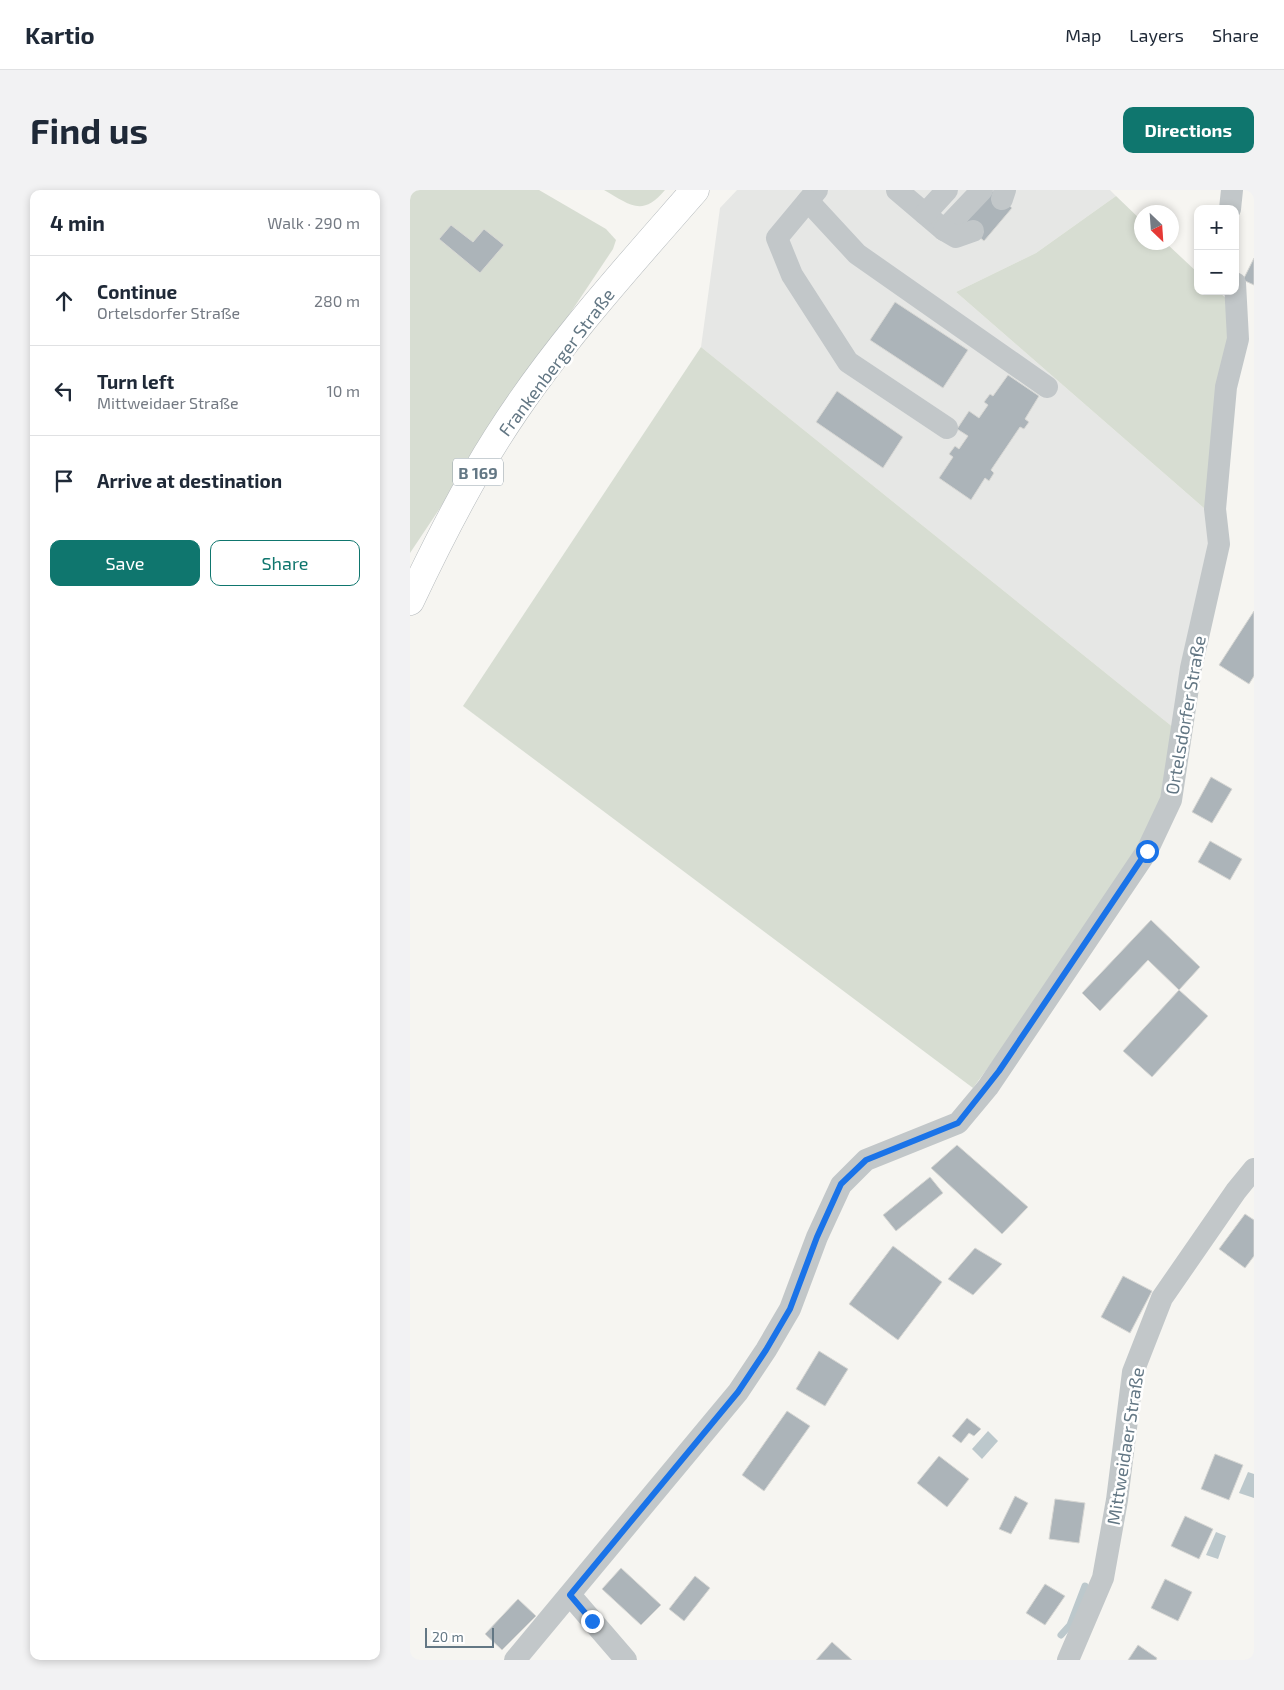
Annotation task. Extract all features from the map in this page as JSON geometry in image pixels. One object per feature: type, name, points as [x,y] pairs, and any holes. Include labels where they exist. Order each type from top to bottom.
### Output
[{"type":"main road","name":"Frankenberger Straße","points":[[410,601],[431,558],[497,438],[560,350],[695,190]]},
{"type":"street","points":[[925,214],[947,190]]},
{"type":"street","points":[[944,230],[982,190]]},
{"type":"street","points":[[1230,205],[1232,190]]},
{"type":"street","points":[[905,193],[925,214],[944,230],[956,237],[973,231]]},
{"type":"street","points":[[947,428],[848,362],[792,275],[777,238],[813,196],[857,254],[1047,388]]},
{"type":"street","name":"Ortelsdorfer Straße","points":[[515,1660],[738,1392],[790,1309],[817,1237],[841,1184],[866,1160],[958,1123],[999,1071],[1147,851],[1171,800],[1191,668],[1219,544],[1215,510],[1226,387],[1238,339],[1236,295]]},
{"type":"street","name":"Mittweidaer Straße","points":[[1068,1660],[1103,1578],[1117,1500],[1133,1372],[1162,1298],[1254,1168]]},
{"type":"street","points":[[570,1595],[626,1660]]},
{"type":"shaded area","points":[[410,190],[539,190],[606,229],[616,240],[613,249],[410,553]]},
{"type":"shaded area","points":[[604,190],[665,190],[657,199],[649,204],[635,206]]},
{"type":"shaded area","points":[[737,190],[1110,190],[1116,196],[1036,253],[956,292],[1205,509],[1211,550],[1174,728],[701,347],[720,208]]},
{"type":"shaded area","points":[[1116,196],[1134,213],[1134,250],[1173,250],[1194,269],[1194,295],[1222,295],[1230,302],[1231,324],[1205,509],[956,292],[1036,253]]},
{"type":"shaded area","points":[[701,347],[1174,728],[1167,786],[1145,838],[1029,1012],[973,1088],[463,706]]},
{"type":"shaded area","points":[[988,1431],[998,1441],[982,1459],[972,1449]]},
{"type":"shaded area","points":[[1248,1472],[1254,1474],[1254,1498],[1239,1493]]},
{"type":"shaded area","points":[[1216,1532],[1226,1536],[1218,1559],[1206,1555]]},
{"type":"building","points":[[992,191],[1012,208],[984,241],[964,224]]},
{"type":"building","points":[[451,225],[473,242],[484,229],[504,245],[480,273],[439,239]]},
{"type":"building","points":[[1254,258],[1254,285],[1243,280]]},
{"type":"building","points":[[895,302],[968,350],[943,388],[870,340]]},
{"type":"building","points":[[1008,375],[1039,396],[1025,419],[1029,422],[1024,429],[1020,427],[991,470],[994,473],[989,481],[985,478],[971,500],[939,478],[953,457],[949,454],[955,446],[959,449],[968,436],[957,429],[969,411],[979,418],[988,405],[984,402],[990,394],[993,396]]},
{"type":"building","points":[[837,391],[903,437],[883,468],[816,422]]},
{"type":"building","points":[[1254,611],[1254,676],[1249,684],[1219,665]]},
{"type":"building","points":[[1211,777],[1232,789],[1212,823],[1192,812]]},
{"type":"building","points":[[1210,841],[1242,859],[1230,880],[1198,862]]},
{"type":"building","points":[[1151,920],[1200,967],[1179,990],[1148,960],[1100,1011],[1082,993]]},
{"type":"building","points":[[1179,990],[1208,1016],[1152,1077],[1123,1051]]},
{"type":"building","points":[[957,1145],[1028,1207],[1002,1234],[931,1168]]},
{"type":"building","points":[[930,1177],[943,1193],[896,1231],[883,1215]]},
{"type":"building","points":[[1245,1214],[1254,1220],[1254,1256],[1245,1268],[1219,1249]]},
{"type":"building","points":[[893,1246],[942,1282],[898,1340],[849,1304]]},
{"type":"building","points":[[975,1248],[1002,1264],[973,1295],[948,1279]]},
{"type":"building","points":[[1123,1276],[1152,1291],[1130,1333],[1101,1317]]},
{"type":"building","points":[[819,1351],[848,1369],[825,1406],[796,1389]]},
{"type":"building","points":[[787,1411],[810,1426],[764,1491],[742,1475]]},
{"type":"building","points":[[967,1418],[981,1429],[974,1436],[969,1433],[961,1443],[952,1436]]},
{"type":"building","points":[[1215,1454],[1243,1465],[1229,1500],[1201,1489]]},
{"type":"building","points":[[939,1456],[969,1479],[947,1507],[917,1483]]},
{"type":"building","points":[[1015,1496],[1028,1503],[1011,1534],[999,1529]]},
{"type":"building","points":[[1055,1499],[1085,1503],[1079,1543],[1049,1539]]},
{"type":"building","points":[[1185,1516],[1213,1529],[1199,1559],[1171,1546]]},
{"type":"building","points":[[621,1568],[661,1605],[641,1625],[602,1589]]},
{"type":"building","points":[[695,1576],[710,1588],[684,1621],[669,1609]]},
{"type":"building","points":[[1165,1579],[1192,1592],[1178,1621],[1151,1608]]},
{"type":"building","points":[[1045,1584],[1065,1596],[1045,1625],[1026,1613]]},
{"type":"building","points":[[518,1599],[536,1616],[502,1650],[485,1634]]},
{"type":"building","points":[[832,1642],[852,1660],[816,1660]]},
{"type":"building","points":[[1138,1645],[1157,1658],[1156,1660],[1128,1660]]},
{"type":"waterway","points":[[1061,1635],[1070,1625],[1085,1586]]},
{"type":"route","points":[[592,1621],[570,1595],[738,1392],[766,1350],[790,1309],[817,1237],[841,1184],[866,1160],[904,1143],[958,1123],[988,1087],[1054,992],[1147,851]]}]
